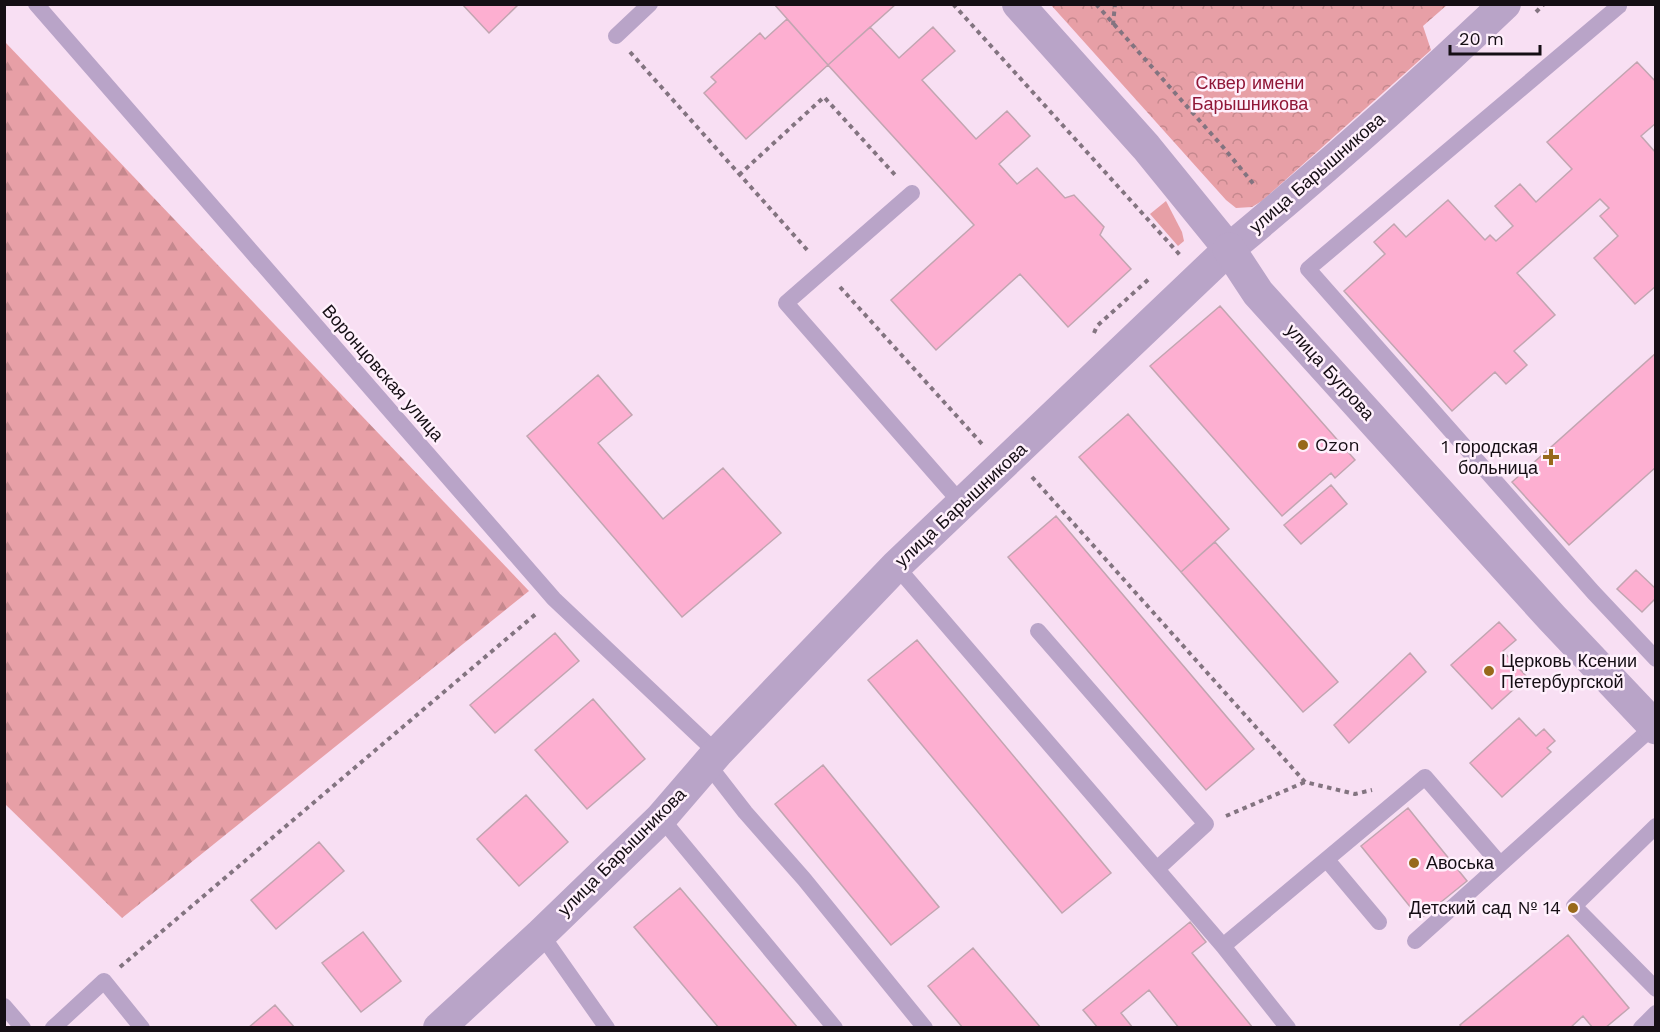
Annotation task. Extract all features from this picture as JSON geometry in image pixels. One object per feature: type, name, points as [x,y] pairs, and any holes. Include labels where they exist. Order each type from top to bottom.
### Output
[{"type":"street","name":"улица Бугрова","points":[[1018,4],[1146,147],[1229,249],[1258,293],[1552,618],[1655,727]]},
{"type":"street","name":"улица Барышникова","points":[[439,1028],[661,818],[712,758],[896,566],[1229,249],[1460,48],[1505,4]]},
{"type":"lane","name":"Воронцовская улица","points":[[36,4],[554,599],[712,758],[746,812],[804,879],[925,1028]]},
{"type":"lane","points":[[616,36],[650,4]]},
{"type":"lane","points":[[1617,4],[1619,6],[1308,269],[1593,592],[1656,659]]},
{"type":"lane","points":[[912,193],[786,303],[962,504]]},
{"type":"lane","points":[[896,566],[1223,946],[1288,1028]]},
{"type":"lane","points":[[1038,631],[1206,824],[1157,869]]},
{"type":"lane","points":[[1415,942],[1655,727]]},
{"type":"lane","points":[[1223,946],[1425,777],[1500,864]]},
{"type":"lane","points":[[661,818],[835,1028]]},
{"type":"lane","points":[[1656,826],[1574,906],[1656,989]]},
{"type":"lane","points":[[1327,860],[1380,922]]},
{"type":"lane","points":[[541,933],[606,1028]]},
{"type":"lane","points":[[52,1028],[104,981],[142,1028]]},
{"type":"lane","points":[[4,1006],[23,1028]]},
{"type":"lane","points":[[1641,1028],[1656,1013]]},
{"type":"path","points":[[953,4],[1177,253],[1201,276]]},
{"type":"path","points":[[1096,4],[1276,210]]},
{"type":"path","points":[[1113,25],[1115,4]]},
{"type":"path","points":[[739,175],[824,97],[912,193]]},
{"type":"path","points":[[1169,260],[1177,253]]},
{"type":"path","points":[[1097,326],[1153,275]]},
{"type":"path","points":[[1014,456],[1305,782],[1355,794],[1375,789]]},
{"type":"path","points":[[104,981],[554,599]]},
{"type":"path","points":[[1206,824],[1305,782]]},
{"type":"green space","name":"Сквер имени Барышникова","points":[[1051,5],[1447,5],[1423,26],[1431,50],[1262,201],[1252,207],[1236,208],[1226,200]]},
{"type":"green space","points":[[5,42],[529,591],[122,918],[5,804]]},
{"type":"green space","points":[[1166,201],[1182,232],[1184,241],[1178,246],[1150,214]]},
{"type":"building","points":[[462,4],[519,4],[489,33]]},
{"type":"building","points":[[774,4],[896,4],[828,65]]},
{"type":"building","points":[[787,19],[828,65],[746,139],[704,93],[716,82],[711,77],[760,33],[765,39]]},
{"type":"building","points":[[870,27],[899,58],[933,27],[955,51],[922,80],[976,139],[1007,111],[1030,136],[999,164],[1017,184],[1037,168],[1065,198],[1074,195],[1104,227],[1100,235],[1131,269],[1068,327],[1020,274],[936,350],[891,300],[974,225],[828,65]]},
{"type":"building","points":[[1637,62],[1656,82],[1656,123],[1641,136],[1656,153],[1656,286],[1635,304],[1594,258],[1618,236],[1600,216],[1609,208],[1600,199],[1517,273],[1555,315],[1514,351],[1527,365],[1506,384],[1495,372],[1452,411],[1344,291],[1385,254],[1374,242],[1394,224],[1406,237],[1448,200],[1485,240],[1490,235],[1496,241],[1513,226],[1495,206],[1520,184],[1536,202],[1572,169],[1547,142]]},
{"type":"building","points":[[1220,306],[1355,460],[1335,478],[1331,473],[1282,516],[1150,366]]},
{"type":"building","points":[[1656,353],[1656,467],[1569,545],[1512,482]]},
{"type":"building","points":[[598,375],[632,415],[598,443],[663,519],[723,468],[781,533],[682,617],[527,436]]},
{"type":"building","points":[[1128,414],[1229,529],[1181,572],[1079,457]]},
{"type":"building","points":[[1331,485],[1347,504],[1301,544],[1284,525]]},
{"type":"building","points":[[1056,516],[1254,749],[1206,790],[1008,557]]},
{"type":"building","points":[[1215,542],[1338,682],[1303,712],[1181,572]]},
{"type":"building","points":[[1636,570],[1656,589],[1656,598],[1642,612],[1617,589]]},
{"type":"building","name":"Церковь Ксении Петербургской","points":[[1499,622],[1516,640],[1503,651],[1527,677],[1492,709],[1451,665]]},
{"type":"building","points":[[555,633],[579,661],[495,733],[470,705]]},
{"type":"building","points":[[917,640],[1111,873],[1062,913],[868,680]]},
{"type":"building","points":[[1410,653],[1426,672],[1349,743],[1334,725]]},
{"type":"building","points":[[593,699],[645,759],[587,809],[535,750]]},
{"type":"building","points":[[1519,718],[1536,736],[1544,729],[1555,741],[1547,748],[1551,752],[1502,797],[1470,763]]},
{"type":"building","points":[[823,765],[939,907],[891,945],[775,804]]},
{"type":"building","points":[[526,795],[568,842],[519,886],[477,839]]},
{"type":"building","name":"Авоська","points":[[1408,808],[1467,881],[1420,919],[1361,846]]},
{"type":"building","points":[[319,842],[344,871],[276,929],[251,900]]},
{"type":"building","points":[[680,888],[798,1028],[719,1028],[634,927]]},
{"type":"building","points":[[1190,922],[1206,942],[1192,953],[1253,1028],[1179,1028],[1149,990],[1121,1013],[1133,1028],[1098,1028],[1083,1010]]},
{"type":"building","points":[[363,932],[401,981],[361,1012],[322,963]]},
{"type":"building","points":[[1568,935],[1629,1008],[1605,1028],[1593,1028],[1583,1016],[1570,1028],[1462,1028],[1460,1025]]},
{"type":"building","points":[[973,948],[1041,1028],[963,1028],[928,986]]},
{"type":"building","points":[[275,1005],[295,1028],[248,1028]]},
{"type":"place","name":"Ozon","points":[[1303,445]]},
{"type":"place","name":"1 городская больница","points":[[1551,457]]},
{"type":"place","name":"Церковь Ксении Петербургской","points":[[1489,671]]},
{"type":"place","name":"Авоська","points":[[1414,863]]},
{"type":"place","name":"Детский сад № 14","points":[[1573,908]]}]
